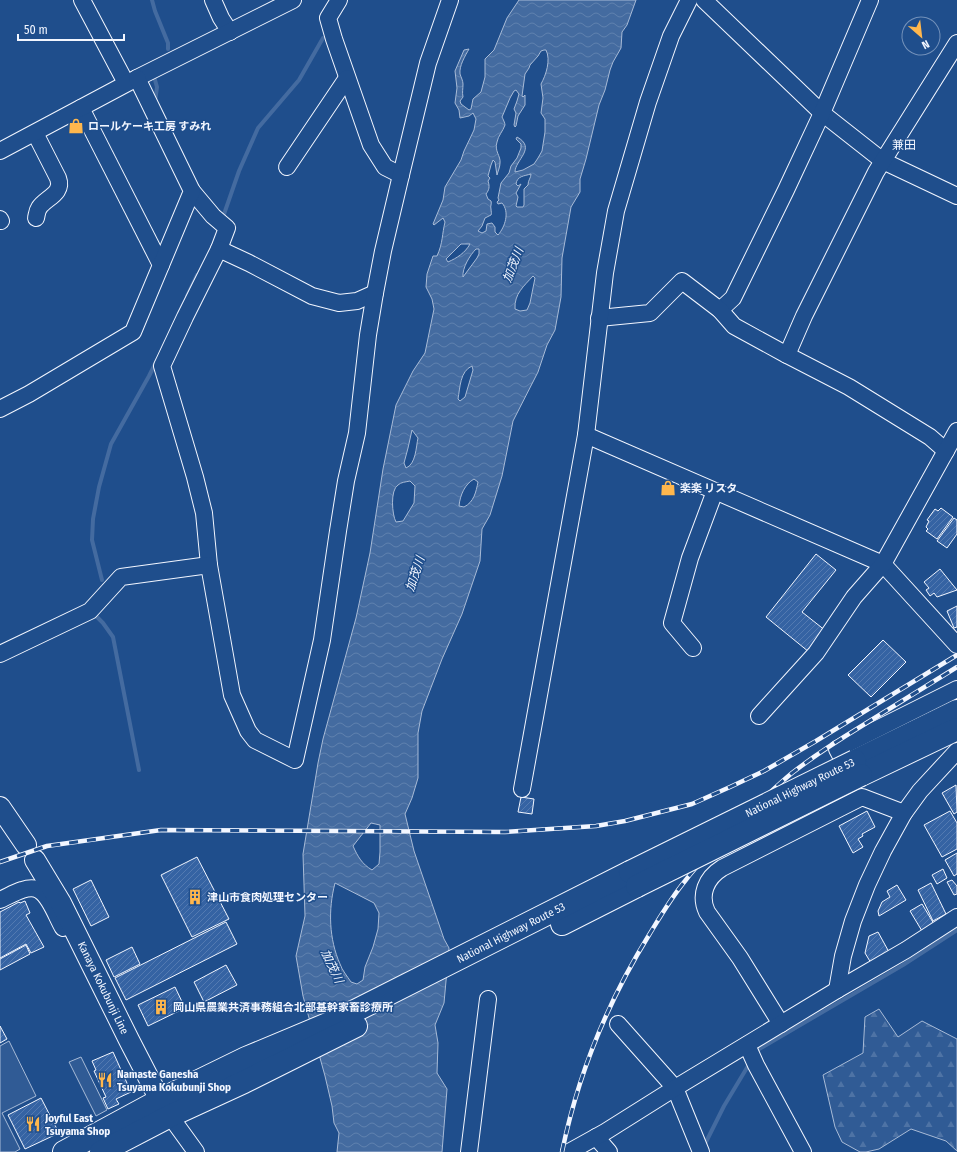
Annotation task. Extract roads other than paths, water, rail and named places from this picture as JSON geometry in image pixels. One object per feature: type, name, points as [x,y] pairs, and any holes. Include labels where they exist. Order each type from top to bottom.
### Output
[{"type":"highway","name":"National Highway Route 53","points":[[64,1152],[165,1108],[244,1082],[485,954],[858,768],[957,711]]},
{"type":"highway","name":"National Highway Route 53","points":[[858,768],[957,729]]},
{"type":"highway","name":"National Highway Route 53","points":[[101,1152],[165,1108],[246,1058],[337,1020],[485,954]]},
{"type":"main road","name":"Kanaya Kokubunji Line","points":[[0,807],[31,853],[61,903],[165,1108]]},
{"type":"street","points":[[82,0],[132,81],[192,191],[213,216],[227,228],[219,249],[162,366],[195,477],[204,513],[209,565],[232,695],[248,731],[255,740],[295,760],[322,640],[346,481],[357,433],[368,335],[375,293],[401,174],[428,63],[450,0]]},
{"type":"street","points":[[213,0],[221,18],[230,32]]},
{"type":"street","points":[[0,151],[132,81],[293,0]]},
{"type":"street","points":[[339,0],[328,18],[371,145],[385,167],[401,174]]},
{"type":"street","points":[[522,789],[586,435],[605,273],[616,211],[648,102],[671,36],[689,0]]},
{"type":"street","points":[[704,0],[822,113],[883,162],[957,196]]},
{"type":"street","points":[[720,310],[733,298],[786,190],[822,113],[870,0]]},
{"type":"street","points":[[787,355],[804,316],[876,172],[957,43]]},
{"type":"street","points":[[287,167],[348,78]]},
{"type":"street","points":[[81,108],[161,265]]},
{"type":"street","points":[[35,133],[60,184],[58,189],[39,207],[36,218]]},
{"type":"street","points":[[0,409],[29,394],[133,332],[192,191]]},
{"type":"street","points":[[219,249],[312,296],[339,303],[357,300],[375,293]]},
{"type":"street","points":[[599,318],[650,313],[682,281],[720,310],[734,326],[849,387],[930,437],[946,451]]},
{"type":"street","points":[[759,716],[816,653],[854,597],[883,564],[957,431]]},
{"type":"street","points":[[586,435],[883,564],[957,644]]},
{"type":"street","points":[[693,648],[672,623],[690,558],[715,491]]},
{"type":"street","points":[[0,654],[90,611],[121,577],[209,565]]},
{"type":"street","points":[[904,813],[862,797],[837,749],[957,689]]},
{"type":"street","points":[[837,990],[843,956],[856,914],[867,885],[883,851],[904,813],[920,791],[957,751]]},
{"type":"street","points":[[781,1024],[740,958],[710,916],[705,905],[704,890],[710,878],[722,868],[862,797]]},
{"type":"street","points":[[0,900],[23,889],[33,888],[41,891],[47,898],[84,967],[91,978],[106,994]]},
{"type":"street","points":[[568,1152],[596,1137],[837,990],[906,950],[957,917]]},
{"type":"street","points":[[469,1152],[488,999]]},
{"type":"street","points":[[618,1024],[675,1088],[701,1152]]},
{"type":"street","points":[[746,1045],[803,1152]]},
{"type":"street","points":[[165,1108],[196,1152]]},
{"type":"street","points":[[596,1137],[609,1152]]},
{"type":"water","name":"加茂川","points":[[519,0],[636,0],[627,25],[622,32],[621,48],[613,62],[599,105],[580,179],[580,192],[571,207],[562,258],[561,297],[555,330],[547,345],[538,372],[513,421],[502,476],[490,515],[482,529],[480,561],[462,614],[442,659],[422,711],[418,733],[418,778],[405,814],[414,851],[444,939],[449,948],[444,1003],[435,1025],[438,1043],[437,1073],[447,1089],[442,1152],[337,1152],[339,1133],[334,1123],[332,1106],[325,1076],[303,996],[296,956],[305,916],[303,854],[323,739],[356,618],[370,553],[383,469],[396,405],[413,371],[425,353],[434,309],[432,299],[426,287],[427,274],[433,256],[437,256],[439,251],[445,222],[443,218],[434,225],[433,224],[443,200],[445,187],[461,160],[474,130],[476,119],[473,113],[469,116],[460,118],[459,110],[455,103],[457,88],[455,71],[464,50],[469,49],[460,68],[463,84],[463,97],[460,101],[461,104],[469,110],[471,109],[473,99],[481,92],[485,77],[485,59],[494,50],[507,18]],"holes":[[[546,50],[548,63],[545,76],[541,84],[543,98],[541,113],[545,119],[545,132],[542,151],[534,164],[523,170],[515,172],[525,150],[523,141],[517,137],[516,139],[521,144],[521,148],[517,158],[511,166],[509,173],[501,183],[498,198],[499,200],[497,202],[498,204],[502,203],[506,211],[506,219],[503,228],[498,235],[495,232],[495,227],[492,223],[487,224],[486,231],[482,233],[478,231],[485,218],[491,215],[491,201],[488,199],[486,194],[489,188],[488,181],[490,178],[488,176],[493,160],[495,162],[497,175],[500,166],[496,145],[505,125],[502,117],[510,98],[516,90],[519,94],[514,109],[516,113],[514,125],[515,127],[516,126],[518,116],[525,105],[525,95],[523,97],[522,96],[525,74],[541,51]],[[531,174],[528,185],[524,189],[524,205],[523,207],[517,207],[518,197],[516,193],[521,184],[518,186],[516,184],[518,179]],[[461,244],[470,244],[460,255],[448,262],[446,259]],[[476,249],[479,249],[477,258],[463,277],[465,266]],[[533,276],[535,278],[530,303],[527,310],[520,311],[515,309],[515,304],[516,299],[523,287]],[[472,366],[473,370],[465,397],[460,401],[458,399],[460,385],[465,372]],[[412,430],[418,438],[415,455],[412,463],[406,468],[404,463],[408,448]],[[474,479],[478,482],[472,500],[464,507],[459,506],[460,498],[466,487]],[[410,481],[415,486],[414,503],[403,521],[396,522],[393,509],[393,497],[395,488],[401,483]],[[371,823],[380,825],[379,864],[372,870],[363,863],[353,846]],[[335,883],[374,903],[379,913],[378,929],[365,967],[363,980],[357,984],[351,982],[342,968],[336,954],[332,935],[331,904]]]},
{"type":"waterway","points":[[152,0],[168,43],[168,49]]},
{"type":"waterway","points":[[223,217],[239,171],[258,128],[299,80],[323,38]]},
{"type":"waterway","points":[[153,73],[157,87],[155,102]]},
{"type":"waterway","points":[[187,296],[197,275]]},
{"type":"waterway","points":[[102,580],[92,540],[93,519],[99,487],[111,444],[157,360]]},
{"type":"waterway","points":[[95,613],[94,614],[103,623],[113,637],[139,770]]},
{"type":"waterway","points":[[754,1052],[903,965],[957,930]]},
{"type":"waterway","points":[[704,1146],[724,1106],[748,1066]]},
{"type":"railway","points":[[0,862],[47,846],[161,830],[505,832],[596,826],[625,821],[692,804],[764,771],[957,655]]},
{"type":"railway","points":[[562,1152],[576,1095],[585,1067],[607,1013],[649,935],[680,887],[712,849],[773,789],[792,773],[843,738],[957,667]]},
{"type":"place","name":"ロールケーキ工房 すみれ","points":[[76,126]]},
{"type":"place","name":"楽楽 リスタ","points":[[668,488]]},
{"type":"place","name":"津山市食肉処理センター","points":[[195,897]]},
{"type":"place","name":"岡山県農業共済事務組合北部基幹家畜診療所","points":[[161,1007]]},
{"type":"place","name":"Namaste Ganesha Tsuyama Kokubunji Shop","points":[[105,1080]]},
{"type":"place","name":"Joyful East Tsuyama Shop","points":[[33,1124]]},
{"type":"district","name":"兼田","points":[[904,145]]}]
